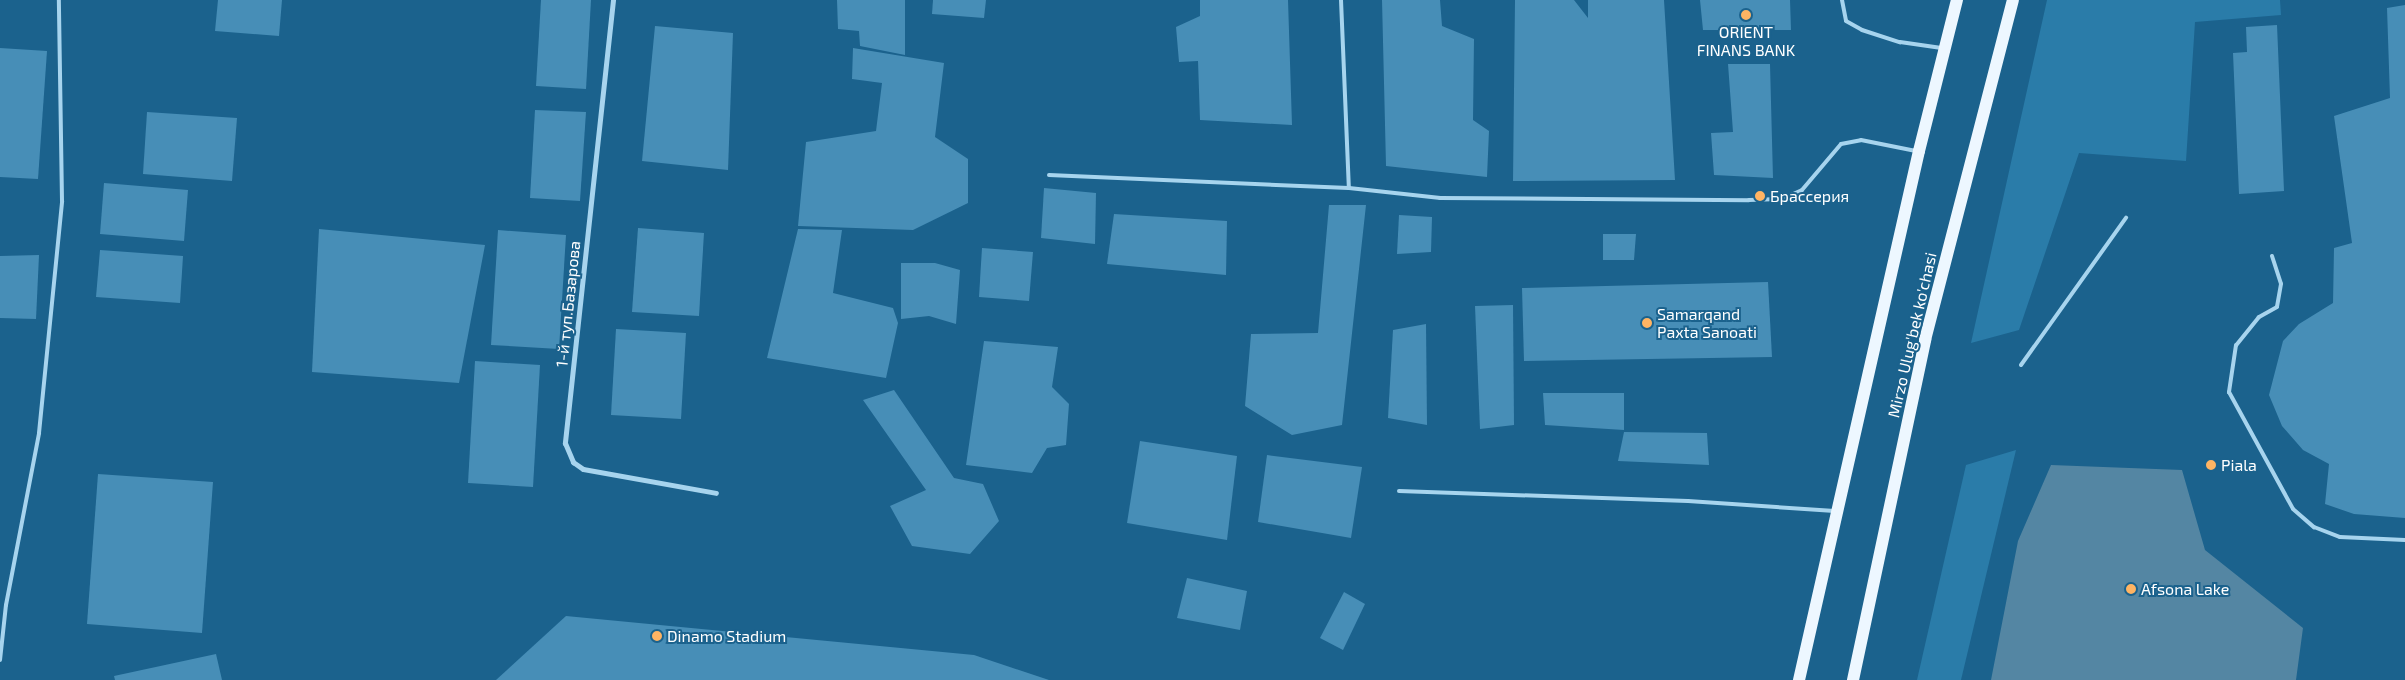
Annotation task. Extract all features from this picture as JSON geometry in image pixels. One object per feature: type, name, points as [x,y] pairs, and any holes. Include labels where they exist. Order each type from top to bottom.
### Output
[{"type":"main road","name":"Mirzo Ulug'bek ko'chasi","points":[[1799,680],[1919,151],[1957,0]]},
{"type":"main road","name":"Mirzo Ulug'bek ko'chasi","points":[[1854,680],[1925,340],[2013,0]]},
{"type":"street","name":"1-й туп.Базарова","points":[[613,0],[565,443],[573,462],[583,469],[716,492]]},
{"type":"lane","points":[[0,660],[6,605],[39,433],[62,201],[59,0]]},
{"type":"lane","points":[[1341,0],[1349,188]]},
{"type":"lane","points":[[1842,0],[1846,21],[1862,30],[1900,42],[1944,49]]},
{"type":"lane","points":[[1049,175],[1349,188],[1440,198],[1531,201],[1782,199],[1802,190],[1841,144],[1861,140],[1919,151]]},
{"type":"lane","points":[[2021,365],[2126,218]]},
{"type":"lane","points":[[2272,256],[2281,284],[2277,307],[2259,317],[2236,345],[2229,392],[2293,509],[2314,527],[2340,538],[2405,540]]},
{"type":"lane","points":[[1399,491],[1688,501],[1837,511]]},
{"type":"shaded area","points":[[2047,0],[2280,0],[2281,15],[2195,22],[2186,161],[2079,153],[2019,330],[1971,343]]},
{"type":"shaded area","points":[[2016,450],[1961,680],[1917,680],[1966,465]]},
{"type":"shaded area","name":"Afsona Lake","points":[[2051,465],[2182,470],[2205,550],[2303,628],[2296,680],[1991,680],[2018,541]]},
{"type":"building","points":[[218,0],[282,0],[279,36],[215,31]]},
{"type":"building","points":[[541,0],[591,0],[586,89],[536,86]]},
{"type":"building","points":[[837,0],[905,0],[905,55],[860,46],[859,31],[838,29]]},
{"type":"building","points":[[933,0],[986,0],[984,18],[932,14]]},
{"type":"building","points":[[1200,0],[1288,0],[1292,125],[1200,120],[1198,61],[1179,62],[1176,27],[1200,16]]},
{"type":"building","points":[[1382,0],[1440,0],[1442,26],[1474,39],[1473,120],[1489,131],[1487,177],[1386,166]]},
{"type":"building","points":[[1515,0],[1574,0],[1588,18],[1588,0],[1664,0],[1675,180],[1513,181]]},
{"type":"building","name":"ORIENT FINANS BANK","points":[[1700,0],[1790,0],[1791,30],[1703,30]]},
{"type":"building","points":[[2405,5],[2405,518],[2354,514],[2325,504],[2329,464],[2303,450],[2282,426],[2269,395],[2283,341],[2299,324],[2333,303],[2334,248],[2352,243],[2334,116],[2390,98],[2387,8]]},
{"type":"building","points":[[2277,25],[2284,191],[2239,194],[2233,53],[2247,52],[2246,27]]},
{"type":"building","points":[[655,26],[733,33],[728,170],[642,161]]},
{"type":"building","points":[[0,48],[47,51],[38,179],[0,177]]},
{"type":"building","points":[[853,48],[944,63],[935,137],[968,159],[968,203],[913,230],[798,226],[806,142],[876,131],[882,83],[852,79]]},
{"type":"building","points":[[1728,64],[1770,64],[1773,178],[1714,175],[1711,133],[1733,132]]},
{"type":"building","points":[[535,110],[586,112],[580,201],[530,198]]},
{"type":"building","points":[[147,112],[237,118],[232,181],[143,174]]},
{"type":"building","points":[[104,183],[188,190],[184,241],[100,234]]},
{"type":"building","points":[[1044,188],[1096,193],[1095,244],[1041,238]]},
{"type":"building","points":[[1329,205],[1366,205],[1342,425],[1292,435],[1245,406],[1251,334],[1318,333]]},
{"type":"building","points":[[1114,214],[1227,221],[1226,275],[1107,264]]},
{"type":"building","points":[[1399,215],[1432,217],[1431,252],[1397,254]]},
{"type":"building","points":[[638,228],[704,233],[699,316],[632,312]]},
{"type":"building","points":[[319,229],[485,245],[459,383],[312,372]]},
{"type":"building","points":[[798,229],[842,230],[833,293],[893,308],[898,323],[886,378],[767,358]]},
{"type":"building","points":[[498,230],[566,235],[559,349],[491,345]]},
{"type":"building","points":[[1603,234],[1636,234],[1634,260],[1603,260]]},
{"type":"building","points":[[982,248],[1033,252],[1029,301],[979,297]]},
{"type":"building","points":[[100,250],[183,256],[180,303],[96,297]]},
{"type":"building","points":[[39,255],[36,319],[0,318],[0,256]]},
{"type":"building","points":[[901,263],[935,263],[960,270],[956,324],[929,316],[901,319]]},
{"type":"building","name":"Samarqand Paxta Sanoati","points":[[1768,282],[1772,357],[1524,361],[1522,288]]},
{"type":"building","points":[[1513,305],[1514,425],[1480,429],[1475,306]]},
{"type":"building","points":[[1426,324],[1427,425],[1388,418],[1393,330]]},
{"type":"building","points":[[616,329],[686,333],[681,419],[611,415]]},
{"type":"building","points":[[984,341],[1058,347],[1052,387],[1069,404],[1066,445],[1047,448],[1032,473],[966,465]]},
{"type":"building","points":[[475,361],[540,365],[533,487],[468,483]]},
{"type":"building","points":[[894,390],[954,478],[983,484],[999,521],[970,554],[912,546],[890,506],[926,490],[863,400]]},
{"type":"building","points":[[1543,393],[1624,393],[1624,430],[1545,425]]},
{"type":"building","points":[[1624,432],[1707,433],[1709,465],[1618,461]]},
{"type":"building","points":[[1140,441],[1237,456],[1227,540],[1127,523]]},
{"type":"building","points":[[1267,455],[1362,467],[1351,538],[1258,522]]},
{"type":"building","points":[[98,474],[213,482],[202,633],[87,624]]},
{"type":"building","points":[[1187,578],[1247,591],[1240,630],[1177,618]]},
{"type":"building","points":[[1344,592],[1365,604],[1343,650],[1320,638]]},
{"type":"building","name":"Dinamo Stadium","points":[[566,616],[974,655],[1049,680],[496,680]]},
{"type":"building","points":[[216,654],[222,680],[115,680],[114,676]]},
{"type":"place","name":"ORIENT FINANS BANK","points":[[1746,15]]},
{"type":"place","name":"Брассерия","points":[[1760,196]]},
{"type":"place","name":"Samarqand Paxta Sanoati","points":[[1647,323]]},
{"type":"place","name":"Piala","points":[[2211,465]]},
{"type":"place","name":"Afsona Lake","points":[[2131,589]]},
{"type":"place","name":"Dinamo Stadium","points":[[657,636]]}]
